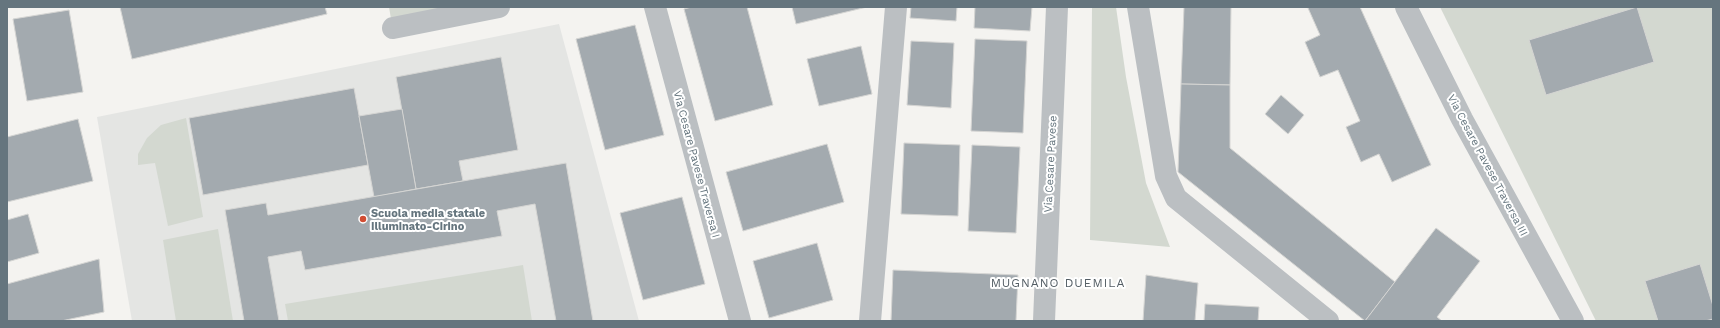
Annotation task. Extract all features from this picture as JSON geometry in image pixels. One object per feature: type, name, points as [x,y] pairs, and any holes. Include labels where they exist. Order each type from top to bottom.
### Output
[{"type":"street","points":[[393,28],[499,7]]},
{"type":"street","name":"Via Cesare Pavese Traversa I","points":[[655,7],[740,321]]},
{"type":"street","points":[[870,321],[896,7]]},
{"type":"street","name":"Via Cesare Pavese","points":[[1044,321],[1057,7]]},
{"type":"street","points":[[1138,7],[1166,176],[1176,198],[1328,321]]},
{"type":"street","name":"Via Cesare Pavese Traversa III","points":[[1406,7],[1462,119],[1573,321]]},
{"type":"shaded area","points":[[389,7],[449,7],[391,19]]},
{"type":"shaded area","points":[[1092,7],[1116,7],[1126,77],[1146,183],[1170,247],[1090,240]]},
{"type":"shaded area","points":[[1440,7],[1713,7],[1713,321],[1596,321]]},
{"type":"shaded area","name":"Scuola media statale Illuminato-Cirino","points":[[559,24],[639,321],[132,321],[97,117]]},
{"type":"shaded area","points":[[186,118],[203,217],[168,226],[155,163],[138,165],[138,154],[147,138],[161,125]]},
{"type":"shaded area","points":[[218,229],[233,321],[176,321],[163,240]]},
{"type":"shaded area","points":[[523,265],[532,321],[288,321],[285,304]]},
{"type":"building","points":[[120,7],[325,7],[327,14],[132,59]]},
{"type":"building","points":[[692,7],[747,7],[773,105],[715,121],[684,9]]},
{"type":"building","points":[[792,7],[867,7],[796,24]]},
{"type":"building","points":[[911,7],[957,7],[956,21],[910,18]]},
{"type":"building","points":[[975,7],[1032,7],[1030,31],[974,28]]},
{"type":"building","points":[[1184,7],[1231,7],[1230,85],[1181,84]]},
{"type":"building","points":[[1360,7],[1431,165],[1392,182],[1379,154],[1361,162],[1346,127],[1360,121],[1338,70],[1320,77],[1305,42],[1320,35],[1308,8]]},
{"type":"building","points":[[1637,7],[1654,62],[1546,95],[1529,40]]},
{"type":"building","points":[[69,10],[83,92],[27,101],[13,19]]},
{"type":"building","points":[[635,25],[664,135],[605,150],[576,39]]},
{"type":"building","points":[[975,39],[1027,41],[1023,133],[971,131]]},
{"type":"building","points":[[911,41],[954,43],[951,108],[907,105]]},
{"type":"building","points":[[861,46],[872,94],[819,106],[807,59]]},
{"type":"building","points":[[501,57],[518,150],[459,161],[463,181],[416,189],[396,77]]},
{"type":"building","points":[[1181,84],[1230,85],[1230,148],[1395,282],[1365,321],[1178,172]]},
{"type":"building","points":[[354,88],[368,165],[203,195],[189,118]]},
{"type":"building","points":[[1281,95],[1304,115],[1288,134],[1265,114]]},
{"type":"building","points":[[402,109],[416,189],[374,197],[359,116]]},
{"type":"building","points":[[78,119],[93,181],[7,202],[7,137]]},
{"type":"building","points":[[904,143],[960,145],[958,216],[901,214]]},
{"type":"building","points":[[827,144],[844,202],[743,231],[726,172]]},
{"type":"building","points":[[972,145],[1020,147],[1016,233],[968,231]]},
{"type":"building","points":[[566,163],[593,321],[556,321],[535,204],[497,211],[502,236],[305,270],[301,251],[268,257],[279,321],[244,321],[225,210],[266,203],[268,215]]},
{"type":"building","points":[[682,197],[705,284],[643,300],[620,213]]},
{"type":"building","points":[[28,214],[39,253],[7,262],[7,220]]},
{"type":"building","points":[[1436,228],[1480,261],[1437,317],[1442,321],[1365,321]]},
{"type":"building","points":[[817,243],[833,300],[769,318],[753,261]]},
{"type":"building","points":[[99,259],[104,312],[61,321],[7,321],[7,284]]},
{"type":"building","points":[[1700,264],[1713,306],[1713,319],[1705,321],[1658,321],[1645,281]]},
{"type":"building","points":[[893,270],[1018,275],[1016,321],[891,321]]},
{"type":"building","points":[[1146,275],[1198,283],[1195,321],[1143,321]]},
{"type":"building","points":[[1205,304],[1259,307],[1258,321],[1204,321]]},
{"type":"place","name":"Scuola media statale Illuminato-Cirino","points":[[363,219]]},
{"type":"district","name":"MUGNANO DUEMILA","points":[[1058,283]]}]
